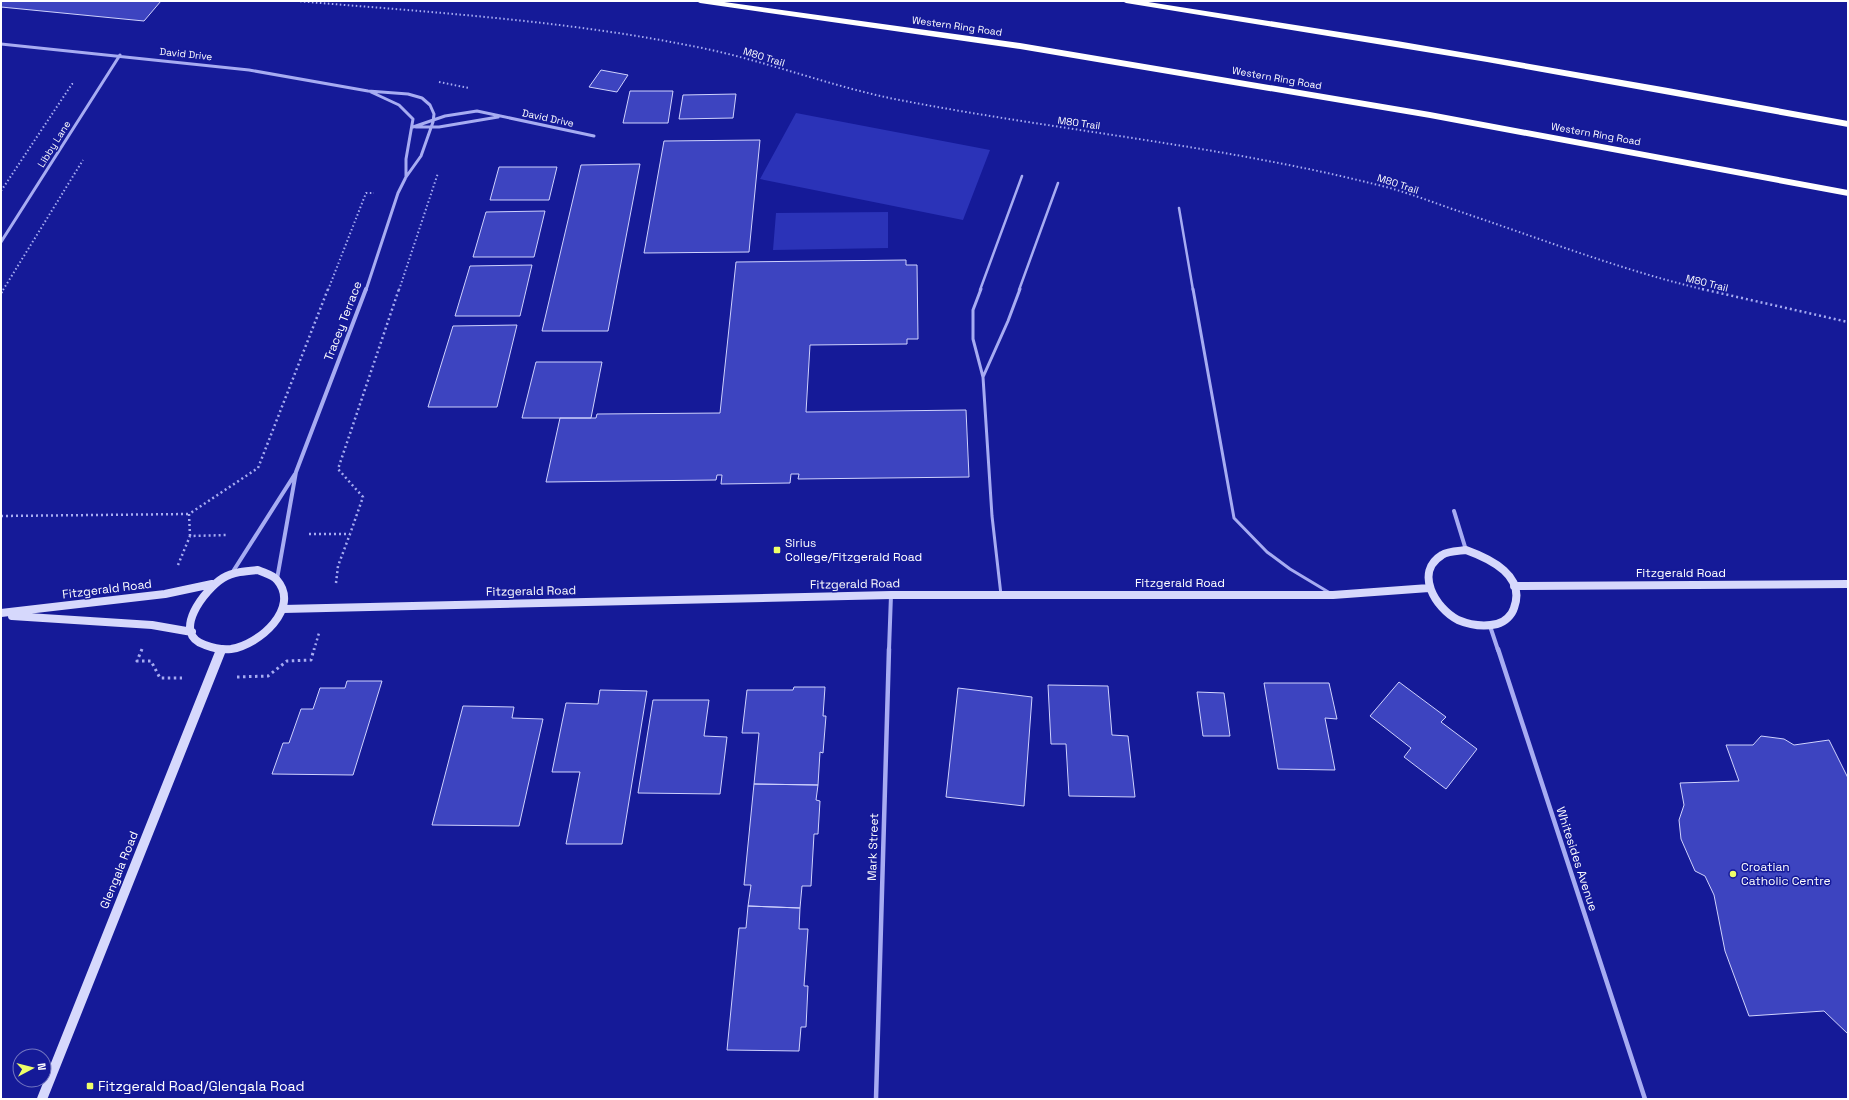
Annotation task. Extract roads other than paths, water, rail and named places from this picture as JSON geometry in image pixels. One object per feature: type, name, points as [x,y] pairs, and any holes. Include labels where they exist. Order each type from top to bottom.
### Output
[{"type":"highway","name":"Western Ring Road","points":[[700,1],[1020,46],[1430,115],[1848,193]]},
{"type":"highway","points":[[1126,1],[1358,37],[1641,85],[1848,124]]},
{"type":"street","name":"David Drive","points":[[1,44],[120,55],[249,70],[368,91],[408,94],[422,98],[430,105],[434,114],[434,121]]},
{"type":"street","name":"Libby Lane","points":[[1,242],[120,55]]},
{"type":"street","name":"David Drive","points":[[368,91],[399,105],[413,119],[413,127]]},
{"type":"street","name":"David Drive","points":[[413,127],[463,112],[478,110],[486,111],[498,116],[594,136]]},
{"type":"street","name":"David Drive","points":[[413,127],[431,128],[456,125],[498,116]]},
{"type":"street","name":"Tracey Terrace","points":[[277,579],[296,472],[375,265],[398,193],[406,177],[421,156],[434,121]]},
{"type":"street","name":"Tracey Terrace","points":[[406,177],[406,158],[413,127]]},
{"type":"street","name":"Tracey Terrace","points":[[232,574],[296,472]]},
{"type":"street","points":[[1454,511],[1466,550]]},
{"type":"street","points":[[1466,550],[1481,554],[1495,562],[1507,573],[1514,586],[1517,596],[1515,607],[1510,616],[1501,622],[1490,626],[1476,625],[1455,618],[1446,612],[1436,601],[1429,588],[1427,575],[1431,564],[1440,555],[1452,551],[1466,550]]},
{"type":"street","points":[[258,570],[277,579],[283,588],[282,609],[276,622],[265,634],[251,643],[236,648],[221,650],[208,648],[198,642],[192,632],[190,620],[194,607],[202,594],[214,584],[232,574],[258,570]]},
{"type":"street","name":"Fitzgerald Road","points":[[1,614],[165,594],[214,584]]},
{"type":"street","name":"Fitzgerald Road","points":[[1514,586],[1848,584]]},
{"type":"street","name":"Fitzgerald Road","points":[[282,609],[891,595],[1333,595],[1429,588]]},
{"type":"street","name":"Mark Street","points":[[876,1099],[891,595]]},
{"type":"street","name":"Fitzgerald Road","points":[[1,614],[152,625],[192,632]]},
{"type":"street","name":"Whitesides Avenue","points":[[1490,626],[1645,1099]]},
{"type":"street","name":"Glengala Road","points":[[42,1099],[221,650]]},
{"type":"lane","points":[[1000,595],[992,516],[983,377],[973,339],[973,310],[1022,176]]},
{"type":"lane","points":[[983,377],[1008,321],[1058,183]]},
{"type":"lane","points":[[1179,208],[1234,518],[1250,538],[1280,564],[1333,595]]},
{"type":"place","name":"Sirius College/Fitzgerald Road","points":[[777,550]]},
{"type":"place","name":"Croatian Catholic Centre","points":[[1733,874]]},
{"type":"place","name":"Fitzgerald Road/Glengala Road","points":[[90,1086]]}]
